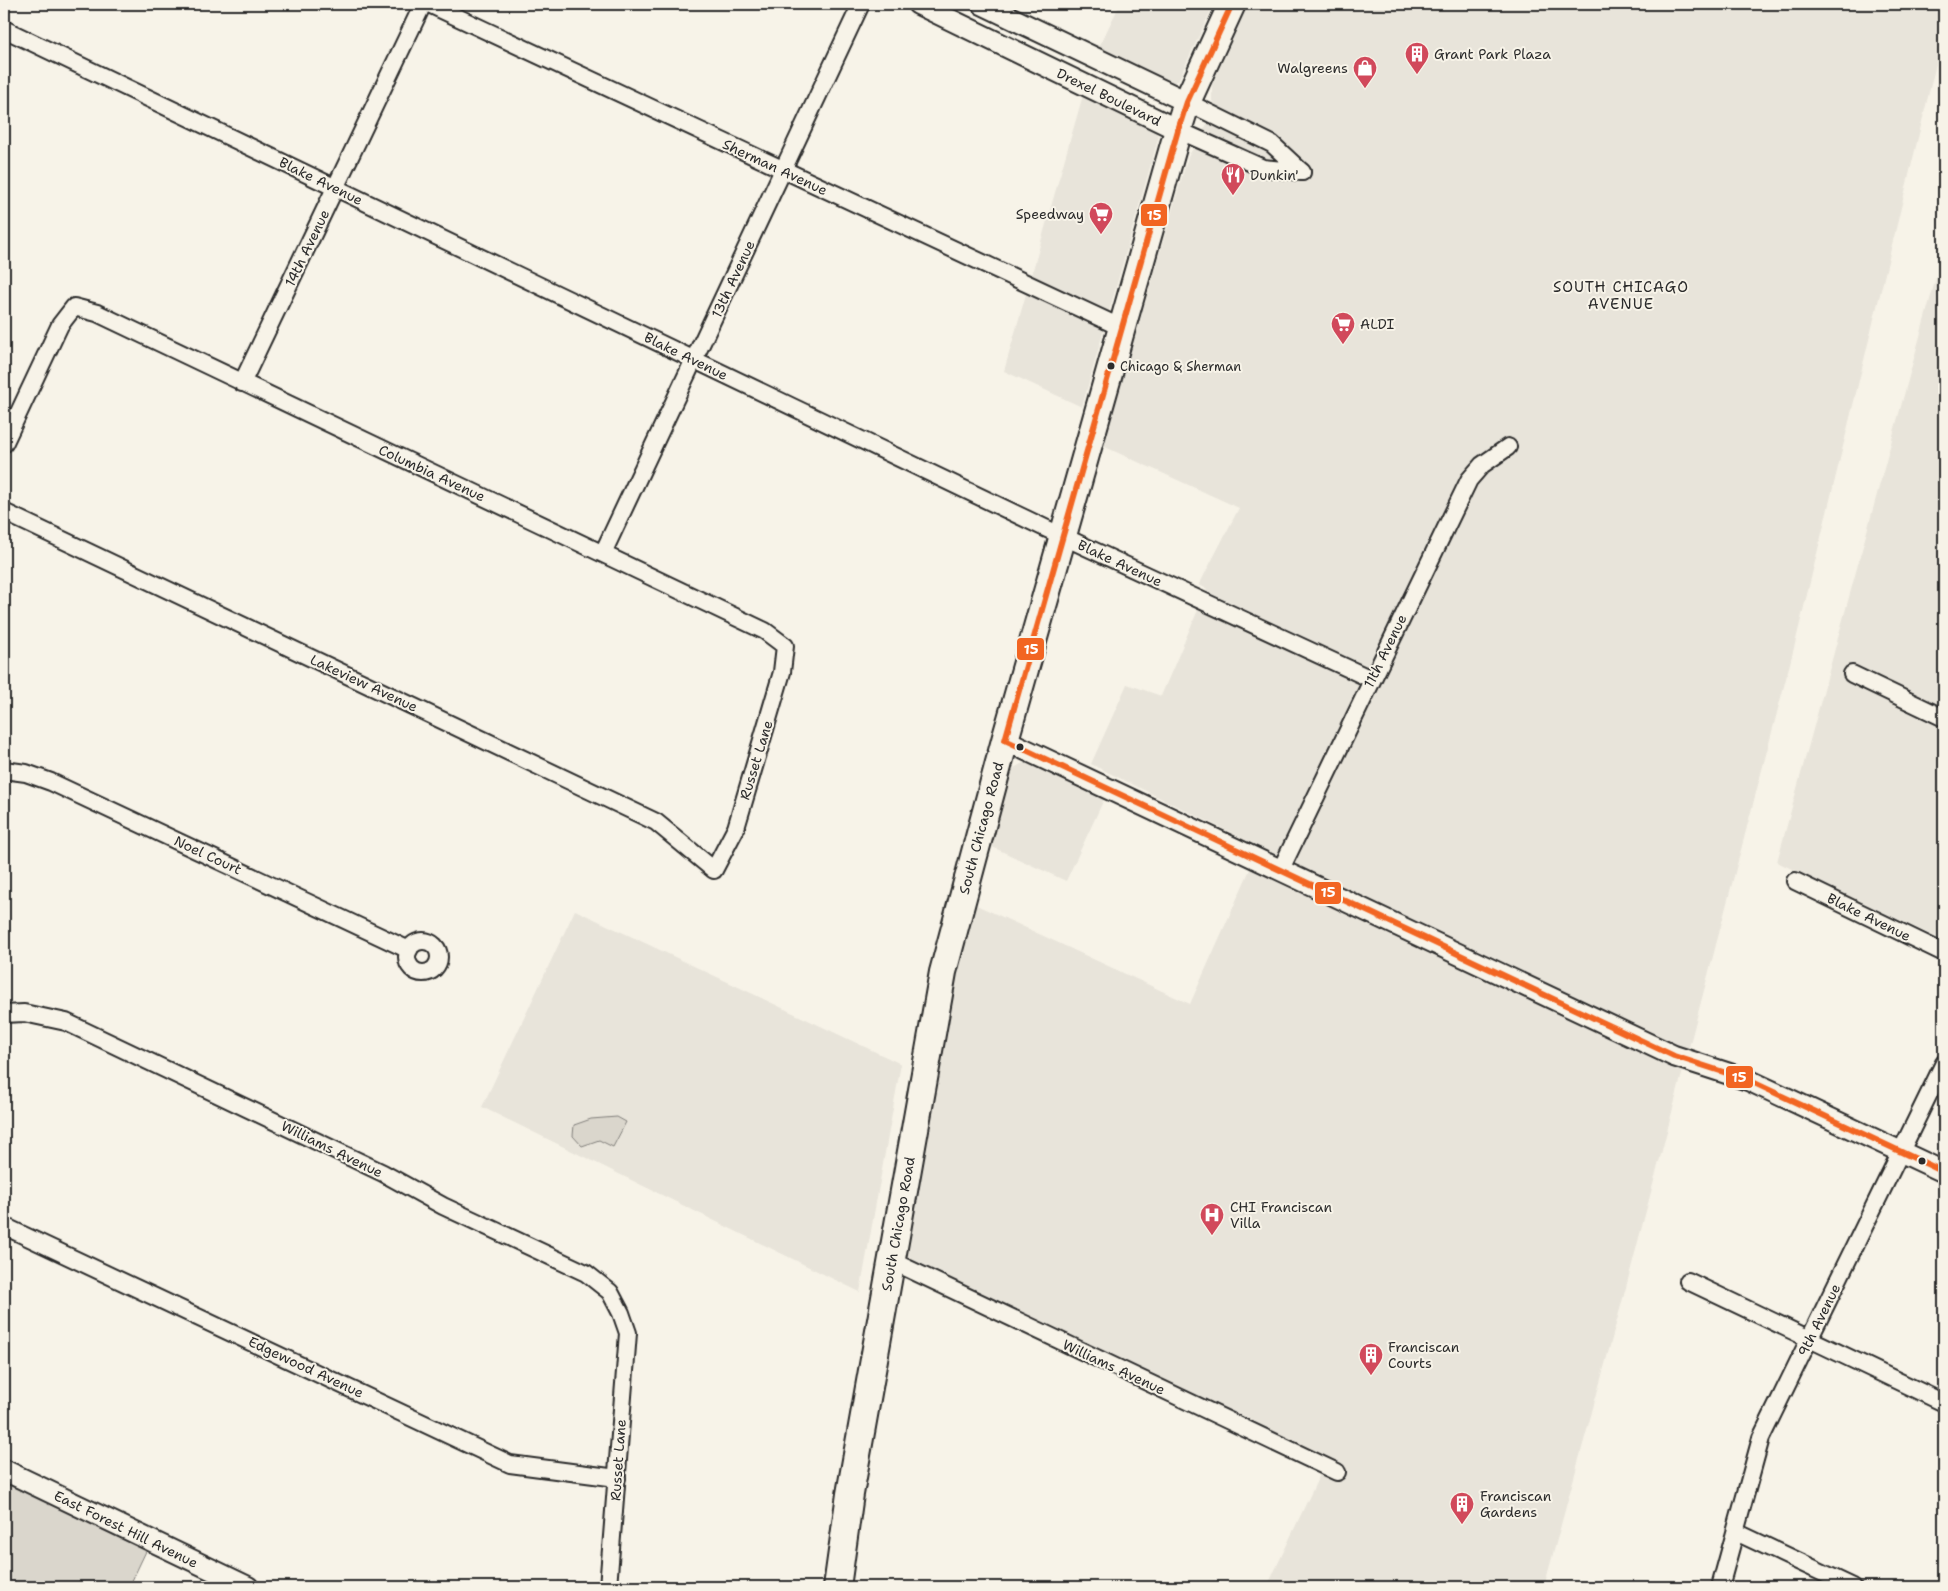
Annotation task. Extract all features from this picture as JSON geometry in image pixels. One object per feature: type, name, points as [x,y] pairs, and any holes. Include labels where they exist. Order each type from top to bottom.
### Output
[{"type":"main road","name":"South Chicago Road","points":[[838,1587],[850,1494],[943,972],[1005,740],[1178,130],[1187,102],[1232,4]]},
{"type":"street","name":"14th Avenue","points":[[242,383],[423,4]]},
{"type":"street","name":"Sherman Avenue","points":[[429,4],[1122,328]]},
{"type":"street","name":"13th Avenue","points":[[603,554],[861,4]]},
{"type":"street","name":"Drexel Boulevard","points":[[918,4],[1178,130],[1262,168],[1302,172],[1272,144],[982,4]]},
{"type":"street","name":"Blake Avenue","points":[[4,29],[1063,537],[1371,679]]},
{"type":"street","name":"Columbia Avenue","points":[[4,444],[60,325],[74,307],[97,313],[765,631],[785,646]]},
{"type":"street","name":"11th Avenue","points":[[1281,869],[1371,679],[1469,480],[1482,464],[1508,447]]},
{"type":"street","name":"Lakeview Avenue","points":[[4,512],[656,822],[714,870]]},
{"type":"street","name":"Russet Lane","points":[[714,870],[736,828],[782,672],[785,646]]},
{"type":"street","points":[[1852,674],[1944,718]]},
{"type":"street","points":[[1005,740],[1674,1056],[1748,1080],[1944,1172]]},
{"type":"street","name":"Noel Court","points":[[4,770],[26,773],[50,782],[409,950]]},
{"type":"street","name":"Blake Avenue","points":[[1794,881],[1944,953]]},
{"type":"street","name":"Williams Avenue","points":[[4,1014],[24,1014],[66,1022],[375,1168],[443,1206],[586,1273],[610,1292],[622,1314],[628,1332]]},
{"type":"street","name":"9th Avenue","points":[[1720,1587],[1761,1438],[1944,1063]]},
{"type":"street","name":"Edgewood Avenue","points":[[4,1226],[510,1464],[617,1478]]},
{"type":"street","name":"Williams Avenue","points":[[892,1261],[1337,1472]]},
{"type":"street","points":[[1688,1281],[1808,1340],[1944,1403]]},
{"type":"street","name":"Russet Lane","points":[[608,1587],[628,1332]]},
{"type":"street","name":"East Forest Hill Avenue","points":[[4,1470],[248,1587]]},
{"type":"street","points":[[1736,1532],[1853,1587]]},
{"type":"shaded area","points":[[1120,4],[1214,4],[1178,81],[1168,84],[1098,49]]},
{"type":"shaded area","points":[[1248,4],[1944,4],[1944,31],[1794,648],[1625,1291],[1544,1587],[1267,1587],[1320,1474],[901,1277],[965,929],[972,903],[1190,1004],[1260,847],[1091,764],[1127,684],[1161,696],[1207,589],[1199,585],[1239,508],[1103,446],[1188,157],[1217,107],[1212,101],[1212,85]]},
{"type":"shaded area","points":[[1083,95],[1153,127],[1159,136],[1082,407],[1004,371]]},
{"type":"shaded area","points":[[1944,248],[1944,941],[1777,862]]},
{"type":"shaded area","points":[[1025,762],[1034,763],[1106,795],[1066,881],[988,845],[1012,769]]},
{"type":"shaded area","points":[[575,910],[901,1064],[860,1292],[482,1107]]},
{"type":"shaded area","points":[[617,1117],[626,1122],[613,1147],[599,1140],[582,1146],[573,1136],[574,1125],[591,1119]]},
{"type":"shaded area","points":[[4,1478],[148,1547],[129,1587],[4,1587]]},
{"type":"transit line","name":"15","points":[[1232,4],[1187,102],[1178,130],[1005,740],[1674,1056],[1748,1080],[1944,1172]]},
{"type":"place","name":"Grant Park Plaza","points":[[1417,75]]},
{"type":"place","name":"Walgreens","points":[[1365,89]]},
{"type":"place","name":"Dunkin'","points":[[1233,196]]},
{"type":"place","name":"Speedway","points":[[1101,235]]},
{"type":"place","name":"ALDI","points":[[1343,345]]},
{"type":"place","name":"Chicago & Sherman","points":[[1111,366]]},
{"type":"place","name":"CHI Franciscan Villa","points":[[1212,1236]]},
{"type":"place","name":"Franciscan Courts","points":[[1371,1376]]},
{"type":"place","name":"Franciscan Gardens","points":[[1462,1525]]},
{"type":"district","name":"SOUTH CHICAGO AVENUE","points":[[1621,296]]}]
